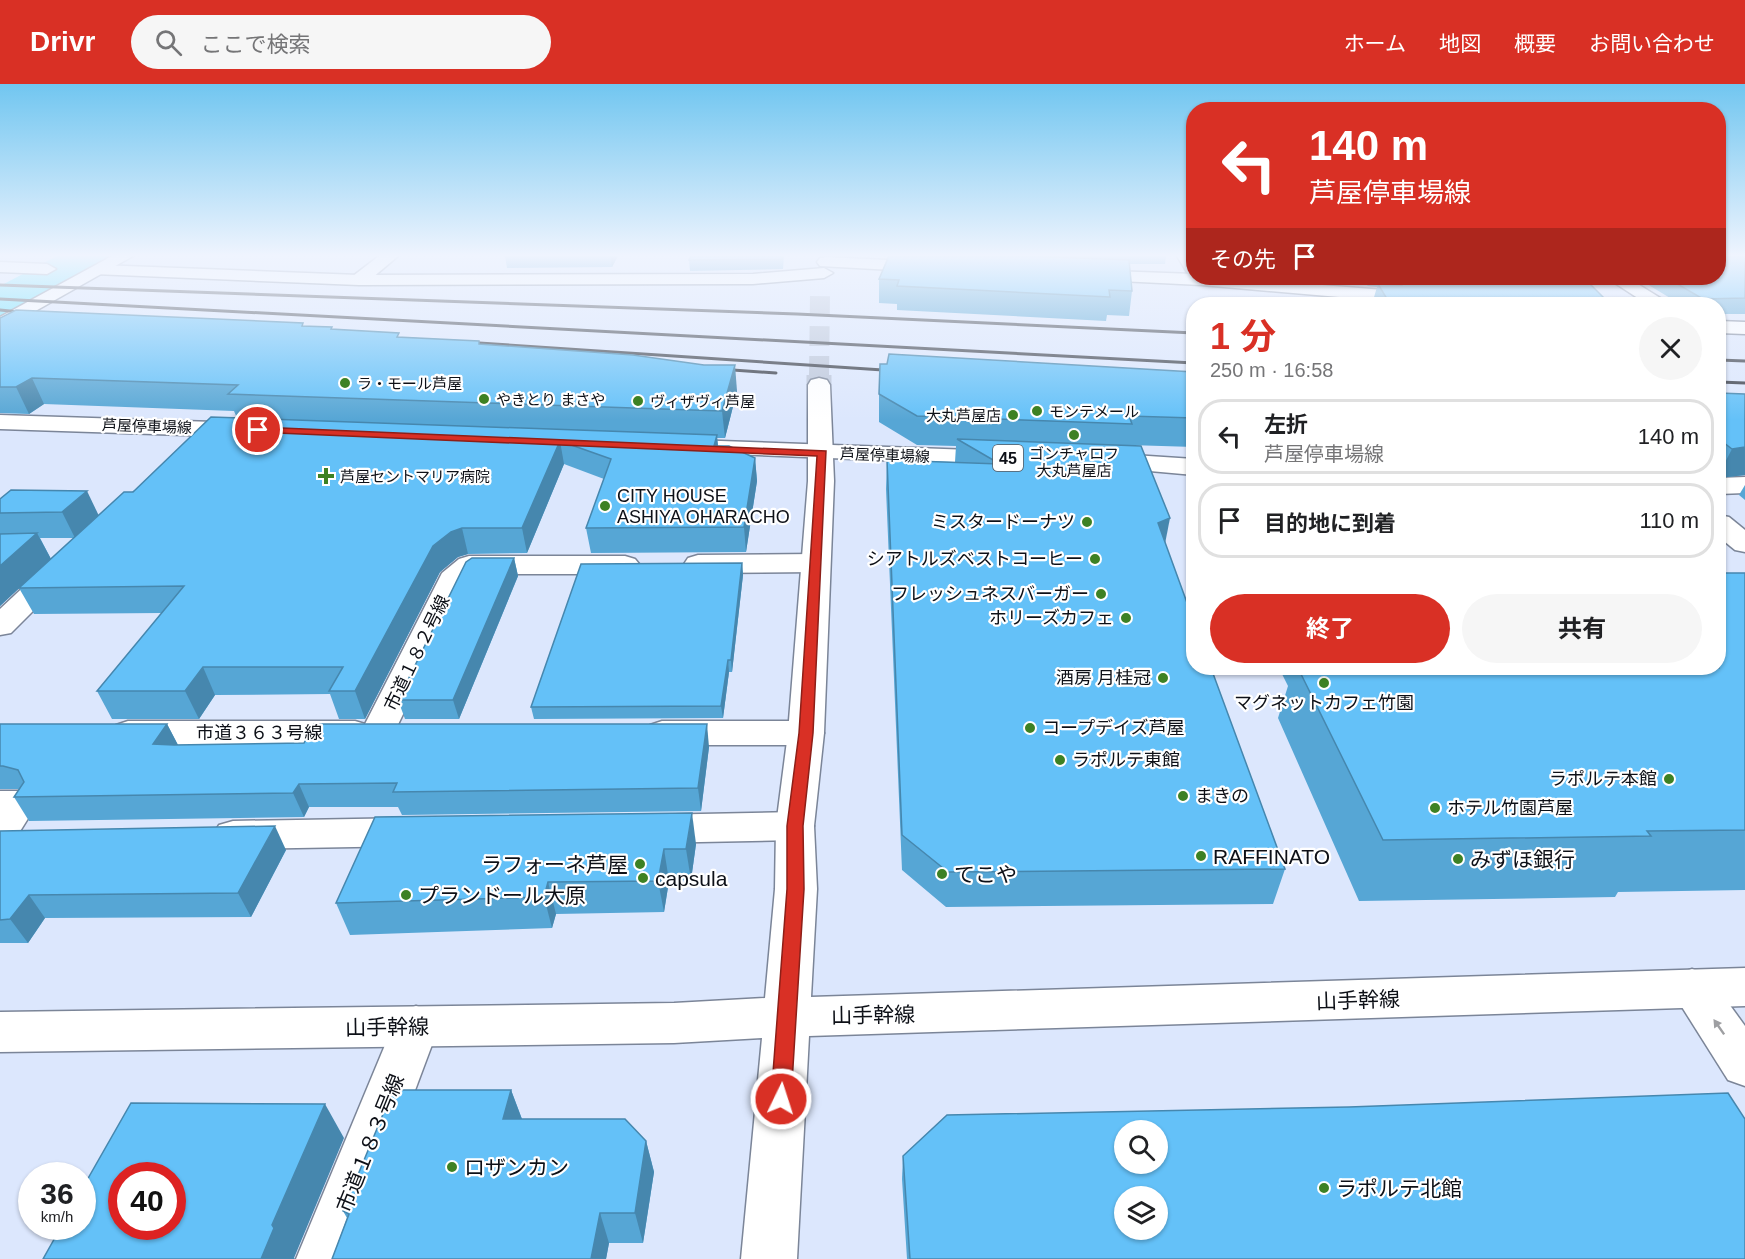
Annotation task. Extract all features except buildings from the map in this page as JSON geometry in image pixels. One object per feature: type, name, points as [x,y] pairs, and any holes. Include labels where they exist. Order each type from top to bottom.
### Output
[{"type":"street","points":[[0,325],[26,311]]},
{"type":"street","points":[[1726,327],[1745,328]]},
{"type":"street","points":[[769,1259],[796,889],[795,826],[806,733],[816,563],[822,453],[819,385]]},
{"type":"street","name":"芦屋停車場線","points":[[0,422],[270,430]]},
{"type":"street","points":[[185,452],[211,428]]},
{"type":"street","name":"芦屋停車場線","points":[[669,446],[1024,459]]},
{"type":"street","points":[[1082,461],[1186,468]]},
{"type":"street","points":[[1726,486],[1745,485]]},
{"type":"street","points":[[1726,529],[1745,544]]},
{"type":"street","points":[[0,626],[81,548],[46,549]]},
{"type":"street","name":"市道１８２号線","points":[[378,733],[457,573],[469,565],[816,563]]},
{"type":"street","name":"市道３６３号線","points":[[94,733],[414,733]]},
{"type":"street","points":[[628,733],[806,733]]},
{"type":"street","points":[[0,804],[18,804],[12,835]]},
{"type":"street","points":[[617,829],[795,826]]},
{"type":"street","points":[[202,835],[451,831]]},
{"type":"street","name":"山手幹線","points":[[0,1032],[674,1023],[787,1017],[1745,987]]},
{"type":"street","points":[[1692,988],[1745,1065]]},
{"type":"street","name":"市道１８３号線","points":[[324,1259],[416,1026]]},
{"type":"tunnel","points":[[819,376],[820,311]]},
{"type":"tunnel","points":[[819,376],[819,385]]},
{"type":"railway","points":[[8,311],[30,313]]},
{"type":"railway","points":[[221,311],[1186,363]]},
{"type":"railway","points":[[710,311],[1186,333]]},
{"type":"railway","points":[[464,342],[898,371]]},
{"type":"railway","points":[[1726,360],[1745,361]]},
{"type":"railway","points":[[719,369],[776,373]]},
{"type":"railway","points":[[1726,382],[1745,383]]},
{"type":"place","name":"ラ・モール芦屋","points":[[345,383]]},
{"type":"place","name":"やきとり まさや","points":[[484,399]]},
{"type":"place","name":"ヴィザヴィ芦屋","points":[[638,401]]},
{"type":"place","name":"モンテメール","points":[[1037,411]]},
{"type":"place","name":"大丸芦屋店","points":[[1013,415]]},
{"type":"place","name":"ゴンチャロフ 大丸芦屋店","points":[[1074,435]]},
{"type":"place","name":"芦屋セントマリア病院","points":[[326,476]]},
{"type":"place","name":"CITY HOUSE ASHIYA OHARACHO","points":[[605,506]]},
{"type":"place","name":"ミスタードーナツ","points":[[1087,522]]},
{"type":"place","name":"シアトルズベストコーヒー","points":[[1095,559]]},
{"type":"place","name":"フレッシュネスバーガー","points":[[1101,594]]},
{"type":"place","name":"ホリーズカフェ","points":[[1126,618]]},
{"type":"place","name":"酒房 月桂冠","points":[[1163,678]]},
{"type":"place","name":"マグネットカフェ竹園","points":[[1324,683]]},
{"type":"place","name":"コープデイズ芦屋","points":[[1030,728]]},
{"type":"place","name":"ラポルテ東館","points":[[1060,760]]},
{"type":"place","name":"ラポルテ本館","points":[[1669,779]]},
{"type":"place","name":"まきの","points":[[1183,796]]},
{"type":"place","name":"ホテル竹園芦屋","points":[[1435,808]]},
{"type":"place","name":"RAFFINATO","points":[[1201,856]]},
{"type":"place","name":"みずほ銀行","points":[[1458,859]]},
{"type":"place","name":"ラフォーネ芦屋","points":[[640,864]]},
{"type":"place","name":"てこや","points":[[942,874]]},
{"type":"place","name":"capsula","points":[[643,878]]},
{"type":"place","name":"プランドール大原","points":[[406,895]]},
{"type":"place","name":"ロザンカン","points":[[452,1167]]},
{"type":"place","name":"ラポルテ北館","points":[[1324,1188]]},
{"type":"route","points":[[258,430],[822,453],[806,733],[795,826],[796,889],[781,1099]]}]
